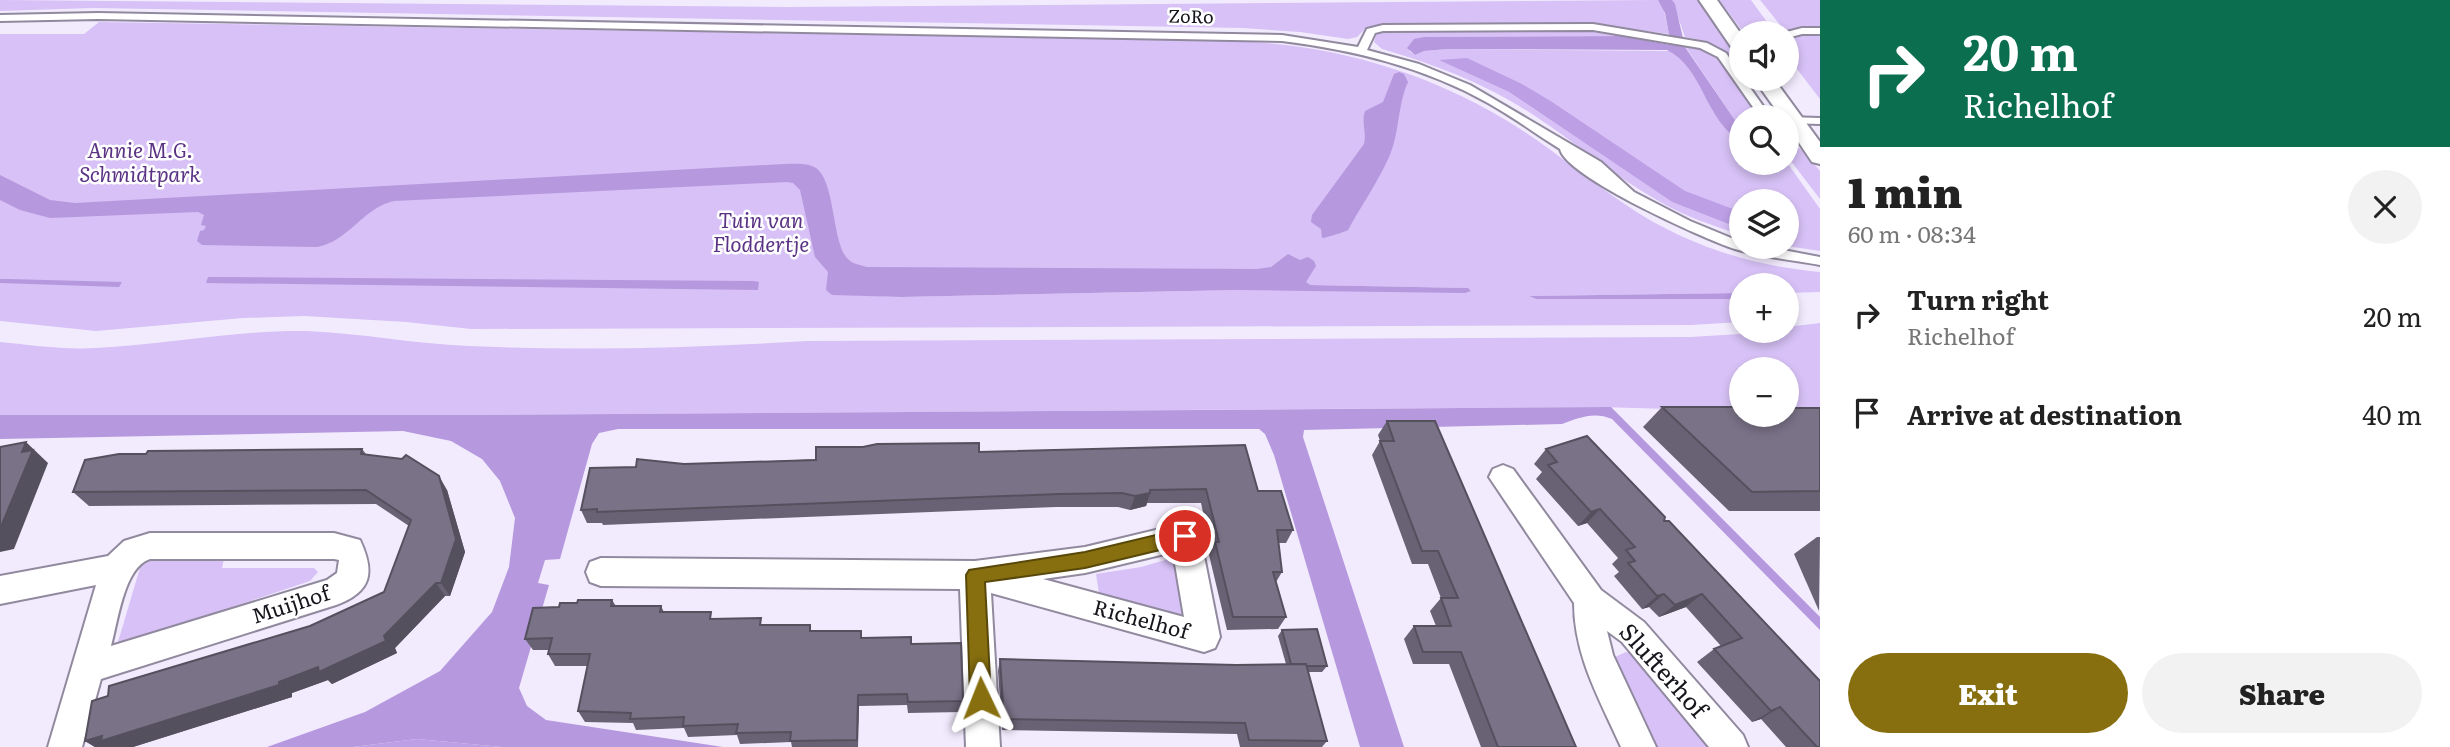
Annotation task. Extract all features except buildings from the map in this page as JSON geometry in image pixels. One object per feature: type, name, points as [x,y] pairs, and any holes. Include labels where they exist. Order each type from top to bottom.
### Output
[{"type":"street","points":[[1708,0],[1729,30]]},
{"type":"street","points":[[1799,130],[1820,157]]},
{"type":"street","name":"Slufterhof","points":[[1503,477],[1590,600],[1633,632],[1731,747]]},
{"type":"street","name":"Richelhof","points":[[601,572],[975,575],[1085,560],[1185,536],[1204,637],[975,575]]},
{"type":"street","name":"Muijhof","points":[[0,590],[117,568],[126,556],[149,546],[334,546],[349,549],[354,560],[351,581],[336,591],[88,668]]},
{"type":"street","points":[[65,747],[117,568]]},
{"type":"street","points":[[975,575],[983,747]]},
{"type":"street","name":"Slufterhof","points":[[1590,600],[1590,627],[1597,657],[1639,747]]},
{"type":"lane","name":"ZoRo","points":[[0,18],[85,15],[1219,35],[1307,41],[1361,51],[1408,64],[1474,91],[1518,116],[1560,145],[1578,166],[1598,180],[1674,221],[1729,241]]},
{"type":"lane","points":[[1361,51],[1371,31],[1383,27],[1593,27],[1696,44],[1718,52],[1757,105]]},
{"type":"lane","points":[[1799,33],[1818,31]]},
{"type":"lane","points":[[1799,120],[1820,121]]},
{"type":"lane","name":"ZoRo","points":[[1799,257],[1820,261]]},
{"type":"green space","points":[[0,0],[787,7],[1658,0],[1663,6],[1669,34],[1593,24],[1381,25],[1366,28],[1357,37],[1348,39],[1243,28],[93,8],[0,11]]},
{"type":"green space","points":[[1672,0],[1699,0],[1729,44],[1729,57],[1718,47],[1685,37]]},
{"type":"green space","points":[[1719,0],[1751,0],[1766,21],[1735,21]]},
{"type":"green space","points":[[1760,0],[1820,0],[1820,99],[1799,72],[1799,21],[1777,21]]},
{"type":"green space","name":"Annie M.G. Schmidtpark","points":[[99,22],[1272,43],[1375,63],[1441,87],[1520,129],[1648,219],[1694,242],[1729,254],[1729,259],[1747,259],[1820,272],[1820,292],[1799,293],[1799,273],[1729,273],[1729,293],[1529,296],[1536,299],[1729,299],[1729,323],[1691,325],[471,329],[304,316],[243,318],[96,331],[0,321],[0,34],[84,34]],"holes":[[[1310,285],[1467,288],[1471,291],[1237,290],[901,297],[830,294]]]},
{"type":"green space","points":[[1586,29],[1671,44],[1621,36],[1424,37],[1409,51],[1415,55],[1424,51],[1448,49],[1671,51],[1691,71],[1720,122],[1729,132],[1729,175],[1796,175],[1820,209],[1820,251],[1799,248],[1799,189],[1729,189],[1729,208],[1685,192],[1524,85],[1440,60],[1509,92],[1672,202],[1729,224],[1729,231],[1701,221],[1645,193],[1546,123],[1494,92],[1458,75],[1382,49],[1374,42],[1376,35],[1382,31]]},
{"type":"green space","points":[[1685,46],[1717,57],[1729,74],[1729,91],[1741,91],[1751,105],[1729,105],[1729,111]]},
{"type":"green space","points":[[1799,148],[1820,171],[1820,199],[1799,172]]},
{"type":"green space","points":[[1820,323],[1820,413],[1799,412],[1799,357],[1729,357],[1729,411],[1599,407],[488,415],[0,415],[0,342],[83,348],[306,331],[448,345],[511,348],[681,347],[807,341],[1691,337],[1729,335],[1729,343],[1799,343],[1799,326]]},
{"type":"green space","points":[[1179,556],[1192,621],[1100,600],[1096,574],[1141,567]]},
{"type":"green space","points":[[224,559],[222,568],[314,568],[318,572],[310,581],[122,644],[118,642],[142,561]]},
{"type":"green space","points":[[1626,652],[1637,656],[1716,747],[1651,747],[1617,677],[1615,657]]},
{"type":"shaded area","points":[[1658,0],[1672,0],[1685,47],[1729,111],[1729,132],[1719,121],[1689,69],[1667,50],[1448,49],[1424,51],[1415,55],[1407,48],[1414,39],[1424,37],[1621,36],[1671,45],[1665,13]]},
{"type":"shaded area","points":[[1467,58],[1524,85],[1685,191],[1729,208],[1729,224],[1672,202],[1509,92],[1439,60]]},
{"type":"shaded area","points":[[1394,74],[1404,74],[1408,82],[1389,157],[1348,230],[1322,238],[1321,229],[1311,222],[1312,215],[1364,144],[1365,111],[1383,102]]},
{"type":"shaded area","points":[[784,164],[809,165],[820,172],[829,194],[842,249],[851,262],[867,267],[1257,269],[1271,267],[1288,254],[1300,260],[1308,257],[1314,261],[1316,266],[1306,282],[1310,285],[1468,288],[1471,291],[1237,290],[901,297],[832,295],[826,290],[828,272],[815,257],[800,190],[793,183],[787,182],[394,201],[374,210],[338,239],[317,247],[202,245],[197,241],[200,231],[206,226],[201,225],[204,215],[198,212],[50,218],[20,210],[0,200],[0,175],[50,200],[75,203]]},
{"type":"shaded area","points":[[208,277],[759,282],[758,290],[206,283]]},
{"type":"shaded area","points":[[0,279],[122,282],[119,287],[0,283]]},
{"type":"shaded area","points":[[1729,293],[1729,299],[1536,299],[1529,296]]},
{"type":"shaded area","points":[[1611,407],[1820,617],[1820,630],[1612,419],[1592,415],[1562,424],[1304,430],[1303,437],[1404,747],[1360,747],[1274,455],[1265,434],[1259,429],[618,429],[599,433],[592,444],[560,559],[545,560],[538,583],[549,585],[519,688],[527,706],[546,720],[723,747],[502,747],[417,739],[353,747],[267,747],[365,712],[440,671],[492,612],[509,567],[515,518],[500,481],[482,459],[451,441],[403,431],[0,439],[0,415],[488,415]]},
{"type":"shaded area","points":[[417,739],[502,747],[353,747]]},
{"type":"route","points":[[981,698],[975,575],[1085,560],[1185,536]]},
{"type":"park label","name":"Tuin van Floddertje","points":[[761,233]]}]
